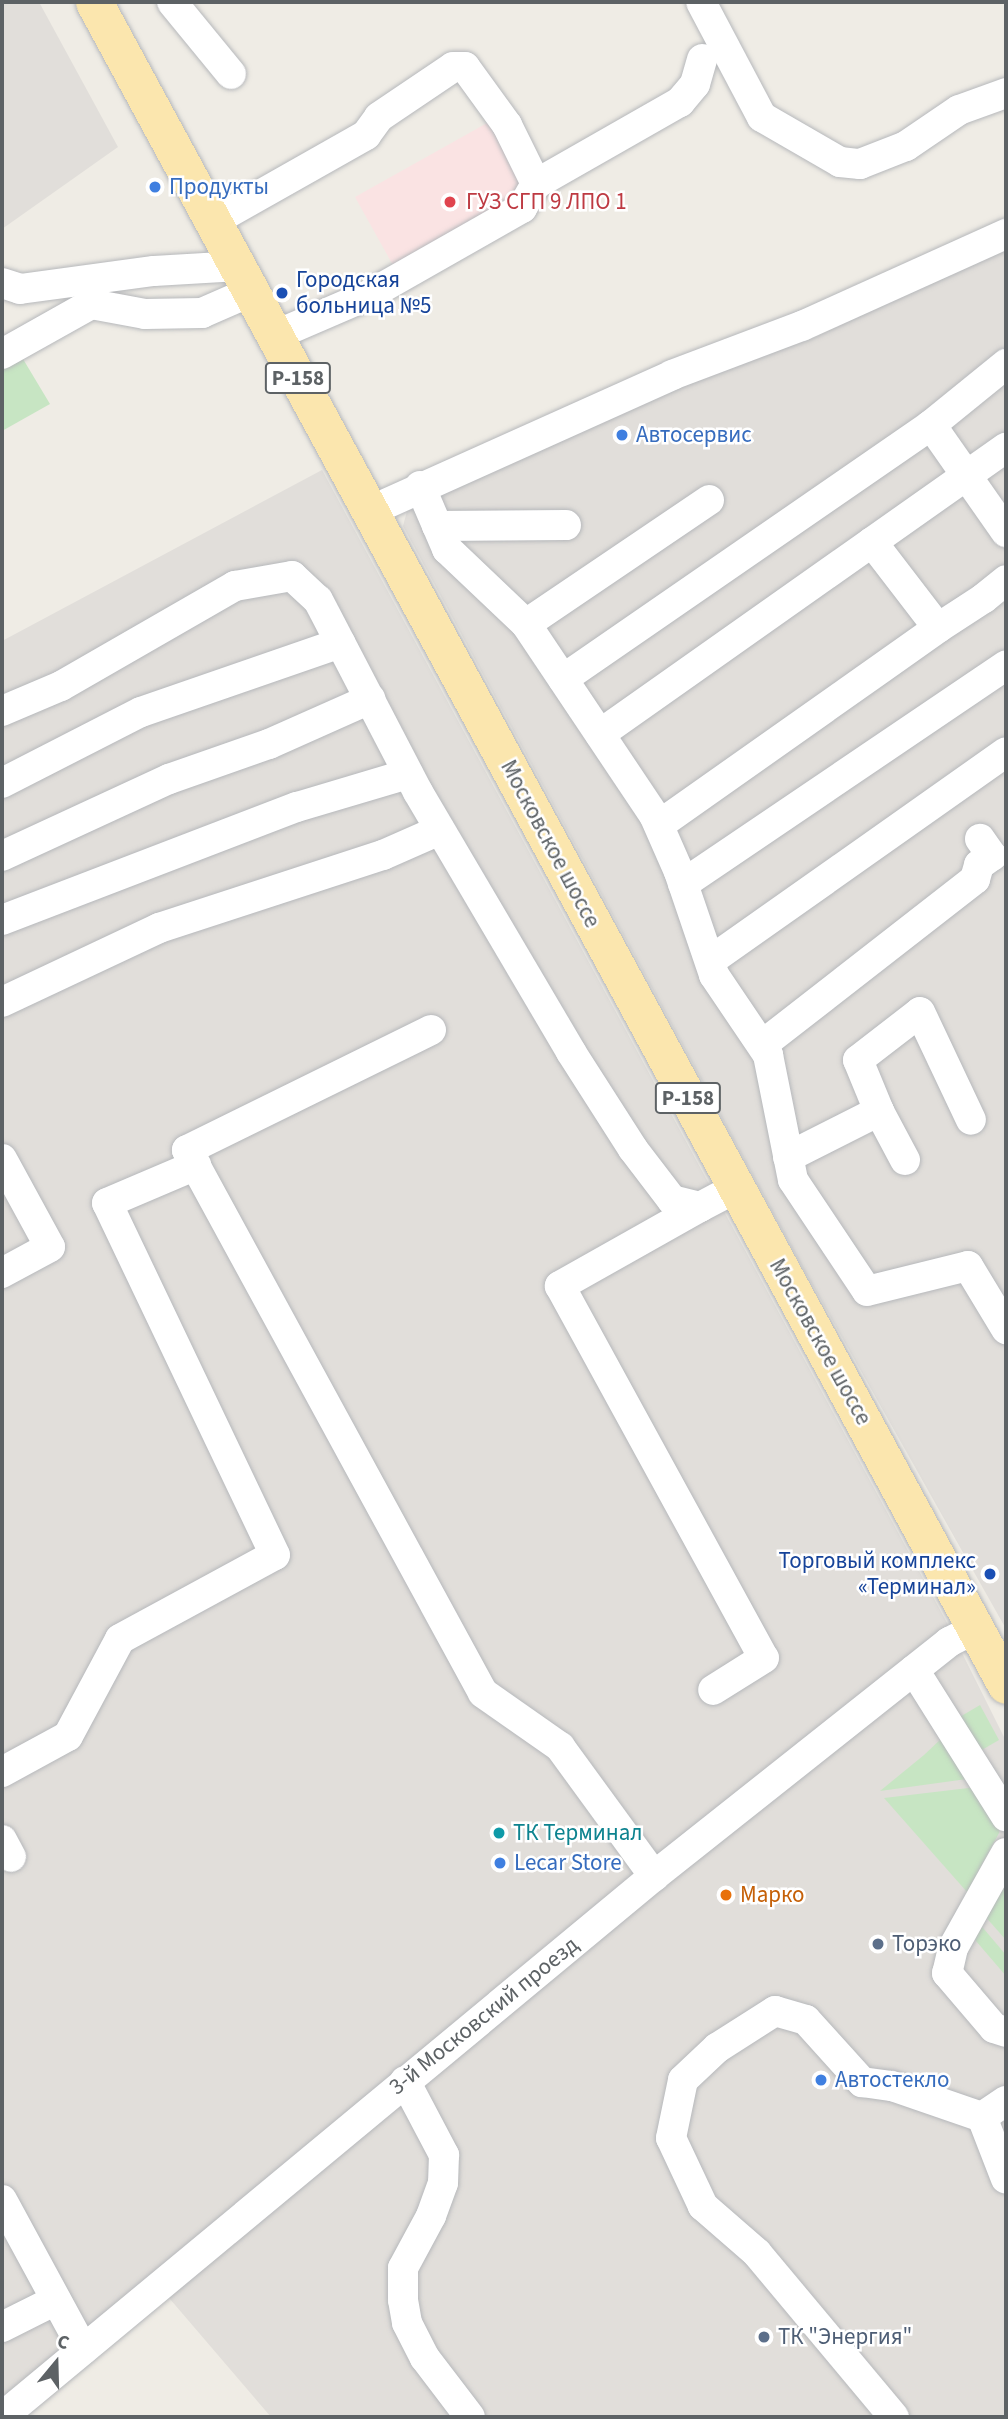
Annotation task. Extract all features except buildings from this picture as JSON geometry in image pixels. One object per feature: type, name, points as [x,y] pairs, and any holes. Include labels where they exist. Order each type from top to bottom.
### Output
[{"type":"main road","name":"Московское шоссе","points":[[101,4],[370,511],[1006,1683]]},
{"type":"street","points":[[172,2],[230,74]]},
{"type":"street","points":[[701,2],[762,117],[840,162],[860,164],[906,146],[959,110],[1006,93]]},
{"type":"street","points":[[276,335],[369,295],[522,208],[536,184],[680,103],[695,84],[702,59]]},
{"type":"street","points":[[214,221],[366,135],[379,117],[453,67],[465,67],[508,125],[536,184]]},
{"type":"street","points":[[370,511],[420,486],[672,375],[719,360],[802,326],[1006,234]]},
{"type":"street","points":[[2,283],[20,289],[154,271],[246,279]]},
{"type":"street","points":[[2,354],[91,304],[145,314],[202,313],[246,279]]},
{"type":"street","points":[[563,679],[931,425],[1006,364]]},
{"type":"street","points":[[931,425],[1006,532]]},
{"type":"street","points":[[600,734],[1006,447]]},
{"type":"street","points":[[420,486],[447,549],[526,624],[659,825],[683,884],[714,975],[768,1055],[793,1180],[867,1291],[968,1266],[1006,1329]]},
{"type":"street","points":[[526,624],[709,500]]},
{"type":"street","points":[[437,526],[566,525]]},
{"type":"street","points":[[873,542],[938,628]]},
{"type":"street","points":[[2,711],[61,686],[235,586],[292,576],[318,600],[440,830],[571,1052],[633,1149],[672,1199],[700,1207]]},
{"type":"street","points":[[659,825],[1006,580]]},
{"type":"street","points":[[2,783],[141,712],[341,643]]},
{"type":"street","points":[[683,884],[1006,665]]},
{"type":"street","points":[[2,856],[169,779],[269,744],[370,699]]},
{"type":"street","points":[[710,961],[1006,752]]},
{"type":"street","points":[[2,920],[297,807],[408,774]]},
{"type":"street","points":[[2,1002],[159,928],[383,855],[440,830]]},
{"type":"street","points":[[762,1045],[975,879],[979,865],[992,856],[980,839]]},
{"type":"street","points":[[905,1160],[879,1111],[858,1060],[920,1012],[971,1120]]},
{"type":"street","points":[[431,1030],[187,1150],[483,1693],[560,1747],[654,1876]]},
{"type":"street","points":[[788,1157],[879,1111]]},
{"type":"street","points":[[2,1159],[50,1247],[2,1273]]},
{"type":"street","points":[[2,1772],[68,1736],[120,1639],[275,1555],[107,1203],[196,1165]]},
{"type":"street","points":[[713,1690],[764,1658],[560,1286],[736,1188]]},
{"type":"street","name":"3-й Московский проезд","points":[[2,2417],[654,1876],[949,1642],[977,1628]]},
{"type":"street","points":[[914,1670],[1006,1816]]},
{"type":"street","points":[[1006,1853],[953,1948],[947,1973],[995,2028],[1006,2032]]},
{"type":"street","points":[[894,2417],[757,2253],[703,2206],[671,2138],[682,2080],[717,2049],[775,2011],[806,2020],[862,2082],[994,2109],[1006,2179]]},
{"type":"street","points":[[405,2081],[444,2155],[443,2183],[431,2216],[403,2268],[402,2300],[407,2323],[425,2358],[470,2417]]},
{"type":"street","points":[[2,2200],[83,2349]]},
{"type":"street","points":[[2,2327],[56,2300]]},
{"type":"shaded area","points":[[2,2],[39,2],[118,147],[2,229]]},
{"type":"shaded area","name":"ГУЗ СГП 9 ЛПО 1","points":[[496,118],[546,206],[404,285],[355,197]]},
{"type":"shaded area","points":[[1006,244],[1006,1629],[803,1268],[403,526],[408,507],[711,373],[814,338]]},
{"type":"shaded area","points":[[322,470],[945,1619],[1006,1741],[1006,2417],[271,2417],[152,2278],[2,2399],[2,641]]},
{"type":"green space","points":[[20,354],[50,404],[2,431],[2,365]]},
{"type":"green space","points":[[980,1705],[999,1740],[980,1751],[958,1718]]},
{"type":"green space","points":[[942,1738],[974,1778],[880,1791],[924,1755]]},
{"type":"green space","points":[[977,1787],[1000,1822],[999,1833],[967,1892],[884,1798]]},
{"type":"green space","points":[[1006,1872],[1006,1940],[983,1914]]},
{"type":"green space","points":[[978,1922],[1006,1955],[1006,1976],[976,1941],[974,1935]]},
{"type":"place","name":"Продукты","points":[[155,187]]},
{"type":"place","name":"ГУЗ СГП 9 ЛПО 1","points":[[450,202]]},
{"type":"place","name":"Городская больница №5","points":[[282,293]]},
{"type":"place","name":"Автосервис","points":[[622,435]]},
{"type":"place","name":"Торговый комплекс «Терминал»","points":[[990,1574]]},
{"type":"place","name":"ТК Терминал","points":[[499,1833]]},
{"type":"place","name":"Lecar Store","points":[[500,1863]]},
{"type":"place","name":"Марко","points":[[726,1895]]},
{"type":"place","name":"Торэко","points":[[878,1944]]},
{"type":"place","name":"Автостекло","points":[[821,2080]]},
{"type":"place","name":"ТК \"Энергия\"","points":[[764,2337]]}]
